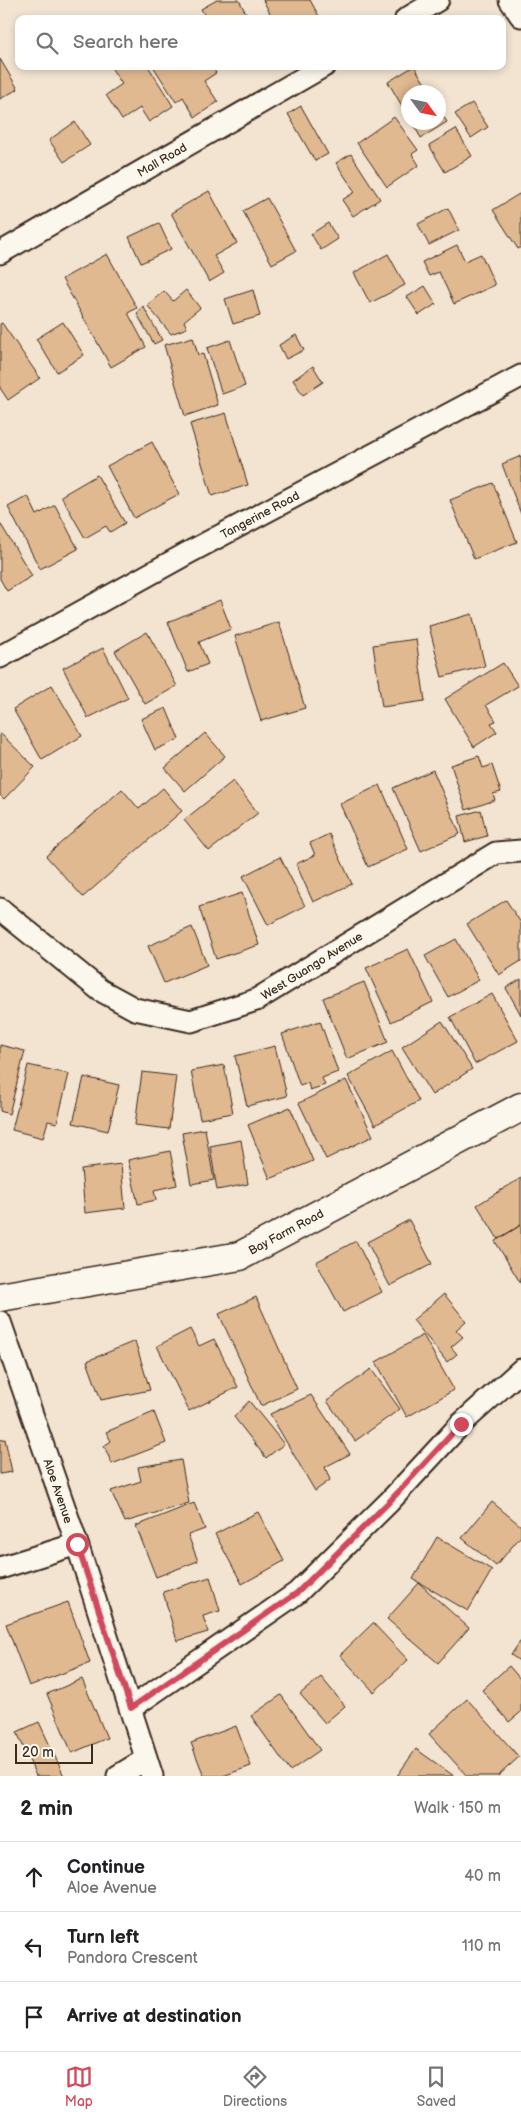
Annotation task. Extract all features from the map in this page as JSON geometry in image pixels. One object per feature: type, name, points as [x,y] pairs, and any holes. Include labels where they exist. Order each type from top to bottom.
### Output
[{"type":"street","points":[[413,15],[438,0]]},
{"type":"street","points":[[510,0],[521,16]]},
{"type":"street","name":"Mall Road","points":[[0,253],[317,70]]},
{"type":"street","name":"Tangerine Road","points":[[0,657],[186,554],[521,376]]},
{"type":"street","name":"West Guango Avenue","points":[[0,908],[100,990],[134,1009],[192,1021],[256,1000],[496,853],[521,851]]},
{"type":"street","name":"Bay Farm Road","points":[[0,1297],[240,1256],[521,1107]]},
{"type":"street","name":"Aloe Avenue","points":[[0,1322],[77,1544],[149,1768]]},
{"type":"street","points":[[131,1708],[297,1593],[389,1502],[461,1424],[521,1370]]},
{"type":"street","points":[[0,1568],[77,1544]]},
{"type":"street","points":[[118,1776],[149,1768]]},
{"type":"building","points":[[217,0],[239,0],[247,15],[205,15],[201,9]]},
{"type":"building","points":[[263,0],[310,0],[318,15],[271,15]]},
{"type":"building","points":[[0,59],[18,89],[0,99]]},
{"type":"building","points":[[113,70],[150,70],[173,106],[149,122],[140,108],[122,120],[106,95],[122,84]]},
{"type":"building","points":[[156,70],[214,70],[216,73],[204,81],[218,102],[195,117],[183,97],[176,102]]},
{"type":"building","points":[[408,70],[416,70],[426,85],[401,85],[401,104],[388,82]]},
{"type":"building","points":[[472,103],[488,127],[471,138],[455,114]]},
{"type":"building","points":[[301,106],[328,154],[315,161],[288,114]]},
{"type":"building","points":[[394,117],[401,127],[401,130],[403,130],[418,150],[412,154],[419,165],[387,187],[357,143]]},
{"type":"building","points":[[75,122],[90,145],[64,162],[49,140]]},
{"type":"building","points":[[456,129],[472,156],[445,172],[429,145]]},
{"type":"building","points":[[416,130],[434,130],[421,138]]},
{"type":"building","points":[[351,154],[380,199],[353,216],[342,200],[355,192],[336,163]]},
{"type":"building","points":[[209,191],[237,243],[214,256],[224,273],[209,282],[171,213]]},
{"type":"building","points":[[519,194],[521,197],[521,247],[518,249],[493,210]]},
{"type":"building","points":[[267,198],[296,251],[272,264],[243,211]]},
{"type":"building","points":[[448,208],[459,230],[429,245],[418,224]]},
{"type":"building","points":[[159,223],[171,249],[141,263],[129,237]]},
{"type":"building","points":[[328,223],[338,239],[321,250],[311,234]]},
{"type":"building","points":[[457,245],[465,261],[481,254],[495,285],[454,304],[439,272],[429,276],[422,262]]},
{"type":"building","points":[[107,254],[137,308],[128,313],[146,347],[111,367],[62,279]]},
{"type":"building","points":[[388,254],[405,285],[370,303],[354,273]]},
{"type":"building","points":[[425,286],[436,304],[419,315],[407,297]]},
{"type":"building","points":[[186,290],[200,308],[184,321],[187,328],[171,334],[147,305],[164,291],[173,301]]},
{"type":"building","points":[[253,290],[260,316],[233,324],[225,299]]},
{"type":"building","points":[[143,306],[162,340],[154,344],[137,314]]},
{"type":"building","points":[[63,322],[84,355],[57,372],[36,339]]},
{"type":"building","points":[[2,323],[40,378],[8,400],[0,388],[0,324]]},
{"type":"building","points":[[296,335],[304,350],[286,359],[279,345]]},
{"type":"building","points":[[193,337],[198,355],[203,354],[218,405],[185,416],[164,345]]},
{"type":"building","points":[[230,340],[245,386],[222,394],[207,348]]},
{"type":"building","points":[[313,366],[323,382],[303,395],[293,380]]},
{"type":"building","points":[[226,413],[248,485],[212,496],[190,424]]},
{"type":"building","points":[[152,442],[179,494],[134,518],[107,466]]},
{"type":"building","points":[[521,456],[521,514],[502,464]]},
{"type":"building","points":[[97,475],[125,523],[110,532],[106,526],[85,538],[61,496]]},
{"type":"building","points":[[493,483],[517,542],[474,559],[450,500]]},
{"type":"building","points":[[28,496],[37,515],[55,505],[78,549],[40,569],[8,507]]},
{"type":"building","points":[[0,523],[32,576],[7,591],[0,579]]},
{"type":"building","points":[[220,600],[231,629],[199,642],[208,664],[188,672],[168,622]]},
{"type":"building","points":[[472,614],[485,666],[442,677],[429,626]]},
{"type":"building","points":[[279,622],[305,708],[261,721],[235,636]]},
{"type":"building","points":[[147,632],[177,686],[145,704],[115,651]]},
{"type":"building","points":[[416,639],[425,701],[382,707],[373,645]]},
{"type":"building","points":[[103,648],[128,698],[88,718],[63,668]]},
{"type":"building","points":[[503,663],[518,686],[486,705],[496,721],[491,723],[497,732],[474,747],[445,699]]},
{"type":"building","points":[[52,685],[82,736],[42,760],[13,709]]},
{"type":"building","points":[[166,708],[179,739],[155,750],[141,719]]},
{"type":"building","points":[[0,733],[35,767],[4,799],[0,795]]},
{"type":"building","points":[[205,733],[225,756],[185,791],[165,768]]},
{"type":"building","points":[[479,756],[483,768],[492,765],[501,792],[493,794],[495,800],[466,810],[451,765]]},
{"type":"building","points":[[433,770],[460,834],[421,851],[393,788]]},
{"type":"building","points":[[233,781],[258,813],[209,851],[184,820]]},
{"type":"building","points":[[380,785],[408,849],[368,867],[340,804]]},
{"type":"building","points":[[163,788],[182,811],[83,897],[46,856],[122,789],[139,809]]},
{"type":"building","points":[[481,810],[487,836],[465,842],[459,816]]},
{"type":"building","points":[[329,834],[352,884],[313,902],[296,864],[315,855],[310,843]]},
{"type":"building","points":[[280,857],[305,906],[268,925],[243,876]]},
{"type":"building","points":[[242,893],[259,945],[216,959],[199,907]]},
{"type":"building","points":[[506,900],[521,923],[521,961],[499,975],[467,924]]},
{"type":"building","points":[[192,927],[207,965],[164,983],[148,946]]},
{"type":"building","points":[[456,939],[479,980],[448,997],[425,956]]},
{"type":"building","points":[[408,949],[433,1002],[391,1022],[366,968]]},
{"type":"building","points":[[521,979],[521,1015],[506,988]]},
{"type":"building","points":[[364,982],[388,1042],[347,1059],[323,998]]},
{"type":"building","points":[[492,994],[518,1041],[475,1064],[450,1017]]},
{"type":"building","points":[[320,1021],[338,1072],[322,1078],[325,1085],[310,1090],[308,1083],[300,1086],[282,1034]]},
{"type":"building","points":[[442,1021],[472,1069],[432,1095],[402,1047]]},
{"type":"building","points":[[0,1045],[25,1051],[9,1114],[0,1111]]},
{"type":"building","points":[[275,1046],[287,1096],[247,1106],[235,1056]]},
{"type":"building","points":[[392,1051],[419,1101],[375,1125],[348,1076]]},
{"type":"building","points":[[28,1065],[69,1074],[57,1123],[48,1121],[43,1138],[12,1130]]},
{"type":"building","points":[[224,1065],[233,1113],[200,1119],[191,1071]]},
{"type":"building","points":[[142,1072],[176,1076],[169,1129],[135,1125]]},
{"type":"building","points":[[84,1077],[119,1085],[108,1131],[73,1123]]},
{"type":"building","points":[[346,1080],[373,1136],[326,1159],[299,1103]]},
{"type":"building","points":[[290,1107],[313,1161],[270,1179],[248,1125]]},
{"type":"building","points":[[205,1129],[214,1180],[191,1184],[182,1133]]},
{"type":"building","points":[[241,1140],[248,1184],[217,1190],[210,1146]]},
{"type":"building","points":[[170,1151],[177,1185],[154,1190],[156,1200],[138,1204],[128,1160]]},
{"type":"building","points":[[121,1164],[125,1208],[85,1213],[81,1169]]},
{"type":"building","points":[[521,1178],[521,1225],[498,1239],[477,1205]]},
{"type":"building","points":[[409,1220],[432,1264],[390,1286],[367,1242]]},
{"type":"building","points":[[521,1225],[521,1284],[495,1241]]},
{"type":"building","points":[[356,1241],[382,1292],[343,1312],[316,1262]]},
{"type":"building","points":[[444,1294],[466,1321],[456,1330],[463,1337],[451,1347],[457,1354],[447,1362],[413,1320]]},
{"type":"building","points":[[256,1297],[297,1389],[261,1406],[219,1314]]},
{"type":"building","points":[[190,1329],[199,1346],[214,1339],[238,1387],[189,1411],[157,1346]]},
{"type":"building","points":[[423,1335],[454,1390],[407,1417],[376,1362]]},
{"type":"building","points":[[135,1341],[150,1390],[101,1400],[87,1361]]},
{"type":"building","points":[[371,1369],[400,1409],[355,1441],[327,1401]]},
{"type":"building","points":[[311,1395],[350,1454],[325,1467],[330,1480],[315,1491],[270,1414]]},
{"type":"building","points":[[249,1401],[284,1444],[266,1458],[234,1417]]},
{"type":"building","points":[[154,1412],[166,1443],[112,1464],[104,1446],[111,1441],[106,1432]]},
{"type":"building","points":[[5,1439],[12,1472],[0,1474],[0,1440]]},
{"type":"building","points":[[181,1460],[189,1503],[125,1522],[111,1491],[141,1481],[138,1467]]},
{"type":"building","points":[[492,1502],[521,1526],[521,1536],[496,1566],[462,1538]]},
{"type":"building","points":[[194,1503],[205,1529],[188,1535],[198,1561],[156,1577],[136,1526]]},
{"type":"building","points":[[258,1512],[284,1561],[242,1584],[215,1534]]},
{"type":"building","points":[[437,1537],[492,1570],[468,1611],[413,1579]]},
{"type":"building","points":[[210,1577],[220,1611],[203,1616],[208,1632],[177,1641],[163,1592]]},
{"type":"building","points":[[419,1583],[469,1628],[438,1663],[387,1619]]},
{"type":"building","points":[[68,1602],[90,1663],[29,1686],[6,1624]]},
{"type":"building","points":[[373,1623],[408,1660],[374,1692],[340,1655]]},
{"type":"building","points":[[521,1640],[521,1662],[511,1655]]},
{"type":"building","points":[[509,1666],[521,1680],[521,1712],[509,1722],[482,1690]]},
{"type":"building","points":[[321,1677],[345,1706],[325,1723],[300,1694]]},
{"type":"building","points":[[82,1679],[107,1738],[72,1753],[47,1694]]},
{"type":"building","points":[[281,1695],[320,1750],[290,1771],[251,1716]]},
{"type":"building","points":[[467,1699],[519,1757],[498,1776],[467,1776],[429,1734]]},
{"type":"building","points":[[39,1722],[64,1776],[36,1776],[17,1732]]},
{"type":"building","points":[[236,1726],[251,1766],[223,1776],[204,1776],[191,1743]]},
{"type":"building","points":[[416,1749],[454,1776],[397,1776]]},
{"type":"route","points":[[77,1544],[131,1708],[297,1593],[389,1502],[461,1424]]}]
